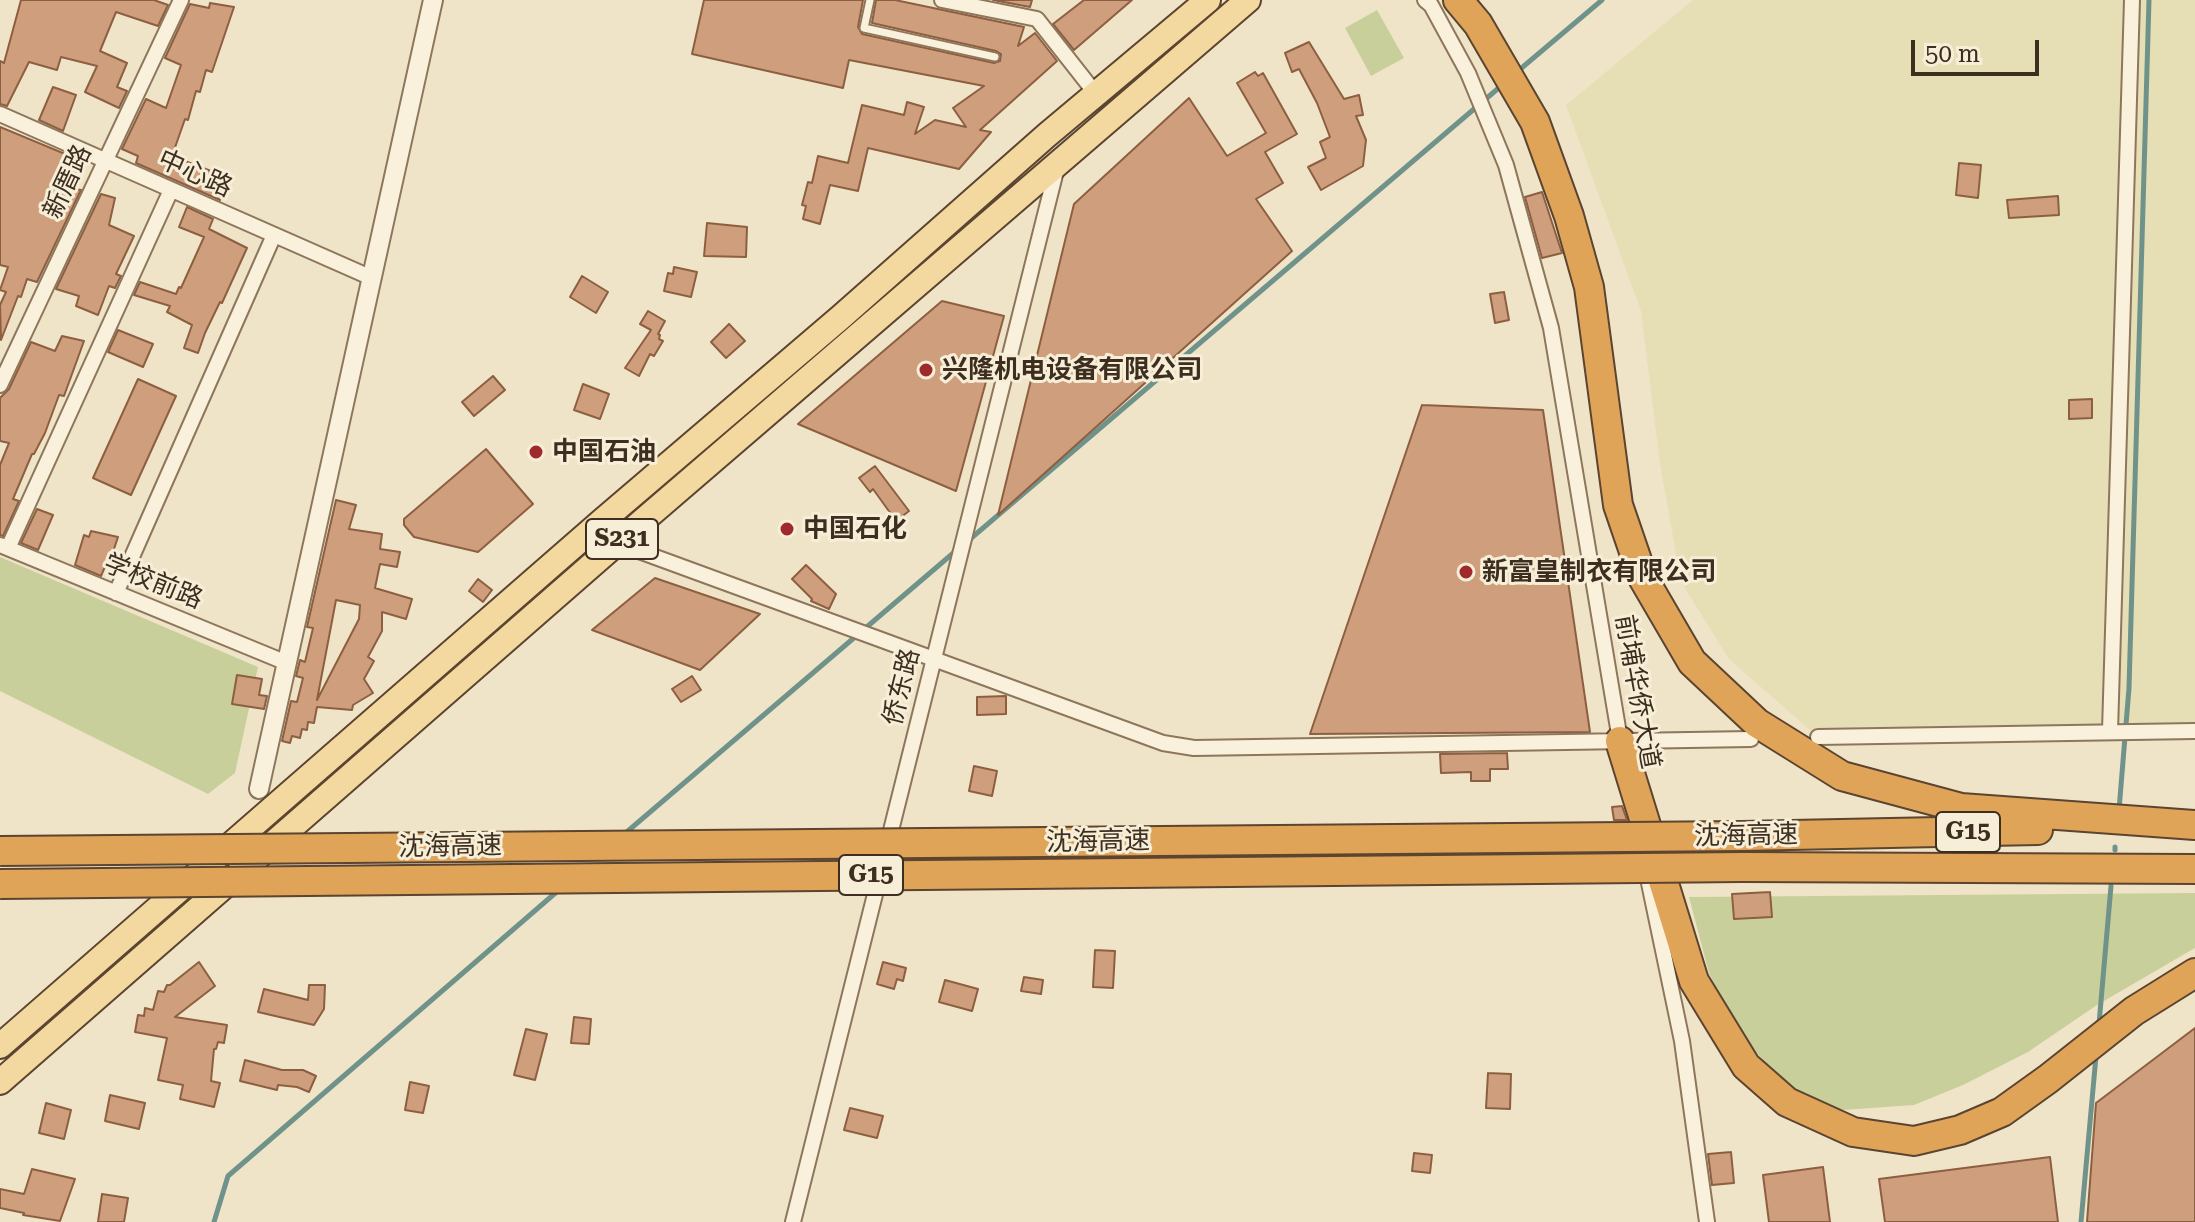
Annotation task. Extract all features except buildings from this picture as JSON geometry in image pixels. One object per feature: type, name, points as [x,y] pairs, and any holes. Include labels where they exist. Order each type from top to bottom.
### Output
[{"type":"highway","points":[[1458,0],[1478,24],[1535,122],[1569,216],[1589,287],[1618,505],[1643,578],[1692,662],[1757,723],[1842,776],[1961,808],[2195,826]]},
{"type":"highway","points":[[1620,741],[1694,981],[1746,1066],[1787,1102],[1853,1132],[1914,1141],[1960,1130],[2002,1112],[2134,1011],[2195,973]]},
{"type":"highway","name":"沈海高速","points":[[0,851],[1742,836],[2195,826]]},
{"type":"highway","name":"沈海高速","points":[[0,884],[1743,867],[2195,869]]},
{"type":"main road","name":"S231","points":[[0,1082],[617,543],[1248,0]]},
{"type":"main road","name":"S231","points":[[0,1046],[1206,1]]},
{"type":"street","name":"新厝路","points":[[0,385],[181,0]]},
{"type":"street","points":[[259,789],[433,0]]},
{"type":"street","points":[[942,0],[1037,19],[1096,94]]},
{"type":"street","name":"前埔华侨大道","points":[[1425,0],[1431,5],[1468,73],[1506,165],[1551,328],[1620,741],[1682,1041],[1707,1222]]},
{"type":"street","points":[[2120,731],[2132,0]]},
{"type":"street","name":"中心路","points":[[0,114],[372,278]]},
{"type":"street","name":"侨东路","points":[[793,1222],[1058,163]]},
{"type":"street","points":[[4,547],[171,190]]},
{"type":"street","points":[[116,593],[274,235]]},
{"type":"street","points":[[617,543],[1163,743],[1194,748],[1751,739]]},
{"type":"street","name":"学校前路","points":[[4,547],[287,663]]},
{"type":"street","points":[[1818,737],[2195,731]]},
{"type":"lane","points":[[870,0],[864,28],[995,57]]},
{"type":"shaded area","points":[[1693,0],[2195,0],[2195,734],[1818,737],[1729,659],[1681,582],[1660,463],[1641,311],[1566,105]]},
{"type":"green space","points":[[1377,10],[1404,58],[1371,76],[1345,28]]},
{"type":"green space","points":[[0,557],[258,667],[235,773],[208,794],[0,691]]},
{"type":"green space","points":[[2195,893],[2195,948],[2097,1005],[2028,1052],[1963,1085],[1914,1105],[1843,1110],[1797,1097],[1736,1030],[1709,973],[1689,897]]},
{"type":"waterway","points":[[1518,71],[1602,0]]},
{"type":"waterway","points":[[2119,810],[2129,688],[2149,0]]},
{"type":"waterway","points":[[969,540],[1501,86]]},
{"type":"waterway","points":[[622,836],[958,549]]},
{"type":"waterway","points":[[2099,1024],[2111,886]]},
{"type":"waterway","points":[[214,1222],[228,1176],[560,889]]},
{"type":"waterway","points":[[2081,1222],[2096,1056]]},
{"type":"place","name":"兴隆机电设备有限公司","points":[[926,370]]},
{"type":"place","name":"中国石油","points":[[536,452]]},
{"type":"place","name":"中国石化","points":[[787,529]]},
{"type":"place","name":"新富皇制衣有限公司","points":[[1466,572]]}]
